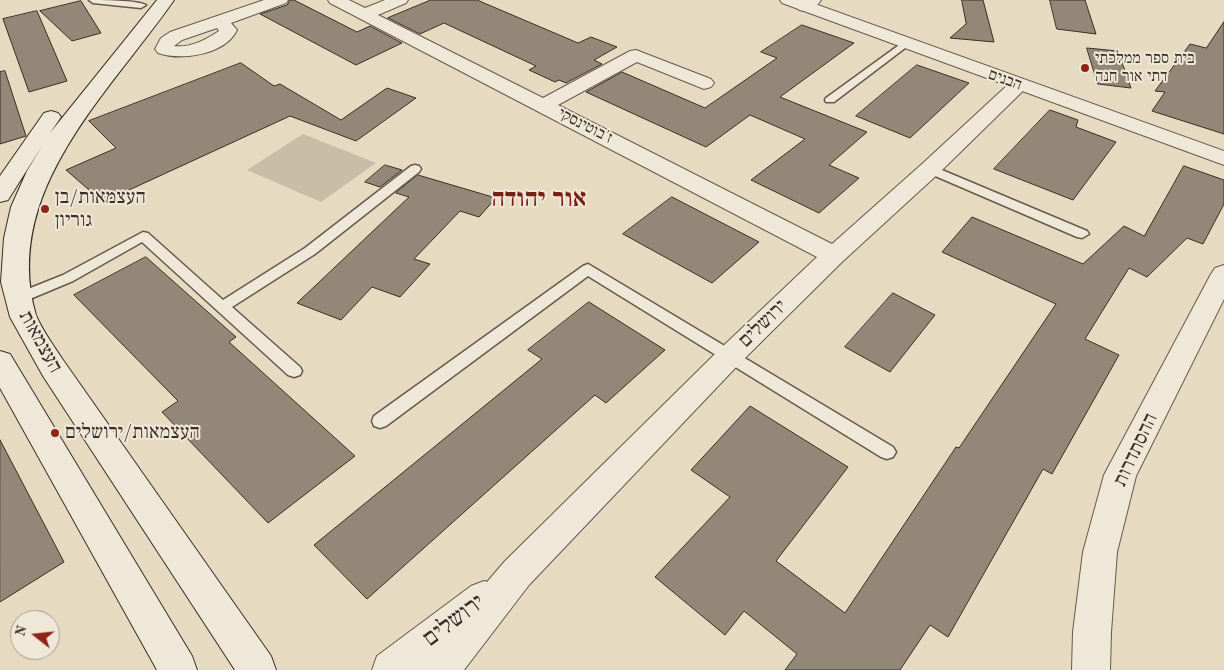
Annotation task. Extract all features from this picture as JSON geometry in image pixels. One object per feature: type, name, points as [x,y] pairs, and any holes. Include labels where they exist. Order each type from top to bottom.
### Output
[{"type":"street","name":"העצמאות","points":[[166,0],[55,142],[38,171],[23,207],[16,238],[14,268],[18,299],[23,316],[53,368],[257,670]]},
{"type":"street","points":[[221,21],[280,0]]},
{"type":"street","name":"ז'בוטינסקי","points":[[336,0],[834,255]]},
{"type":"street","points":[[365,14],[400,0]]},
{"type":"street","points":[[0,195],[41,131],[143,2]]},
{"type":"street","name":"הבנים","points":[[802,2],[1019,85],[1224,158]]},
{"type":"street","points":[[544,105],[636,55],[704,83]]},
{"type":"street","name":"ירושלים","points":[[440,670],[517,573],[730,356],[834,255],[930,169],[1019,85]]},
{"type":"street","name":"ההסתדרות","points":[[1091,670],[1092,632],[1100,552],[1120,475],[1224,274]]},
{"type":"street","points":[[0,362],[178,670]]},
{"type":"street","name":"ירושלים","points":[[391,670],[517,573]]},
{"type":"lane","points":[[93,0],[143,2]]},
{"type":"lane","points":[[830,100],[906,43]]},
{"type":"lane","points":[[222,307],[286,268],[415,169]]},
{"type":"lane","points":[[930,169],[1082,234]]},
{"type":"lane","points":[[18,299],[68,278],[143,236],[294,371]]},
{"type":"lane","points":[[380,421],[588,269],[887,452]]},
{"type":"shaded area","points":[[303,134],[376,163],[321,202],[247,170]]},
{"type":"building","points":[[290,0],[294,0],[357,32],[370,26],[402,43],[356,65],[260,14],[287,5]]},
{"type":"building","points":[[431,0],[477,0],[578,43],[591,37],[617,47],[594,60],[602,64],[566,83],[559,80],[555,82],[529,70],[536,66],[444,23],[420,34],[388,18]]},
{"type":"building","points":[[962,0],[983,0],[994,42],[950,38],[966,24]]},
{"type":"building","points":[[1050,0],[1085,0],[1096,34],[1057,29]]},
{"type":"building","points":[[81,1],[101,33],[72,41],[40,11]]},
{"type":"building","points":[[37,11],[67,81],[29,92],[3,19]]},
{"type":"building","points":[[1224,22],[1224,134],[1152,111],[1165,92],[1155,91],[1190,44],[1206,48]]},
{"type":"building","points":[[802,25],[854,43],[780,97],[867,132],[829,165],[859,178],[819,213],[751,180],[805,139],[750,115],[706,147],[586,92],[622,72],[705,108],[777,58],[761,52]]},
{"type":"building","points":[[1087,48],[1118,51],[1131,88],[1098,84]]},
{"type":"building","points":[[241,63],[274,86],[280,84],[341,120],[387,88],[416,98],[356,141],[290,116],[103,202],[66,170],[116,148],[89,121]]},
{"type":"building","points":[[917,65],[969,83],[910,138],[856,116]]},
{"type":"building","points":[[5,71],[26,136],[0,144],[0,72]]},
{"type":"building","points":[[1050,110],[1078,120],[1076,127],[1116,142],[1073,200],[994,169]]},
{"type":"building","points":[[385,165],[402,170],[380,187],[365,182]]},
{"type":"building","points":[[1184,166],[1224,180],[1224,204],[1203,244],[1187,238],[1147,277],[1129,268],[1085,339],[1119,355],[1052,474],[1043,469],[948,637],[930,625],[900,670],[785,670],[797,654],[744,611],[725,635],[655,577],[730,497],[691,470],[750,406],[848,467],[776,561],[845,613],[956,447],[959,448],[1056,304],[942,252],[972,217],[1083,264],[1124,226],[1144,236]]},
{"type":"building","points":[[418,175],[496,198],[479,217],[460,211],[414,259],[430,264],[400,297],[372,287],[341,320],[297,303],[409,197],[396,193]]},
{"type":"building","points":[[672,197],[759,242],[712,283],[623,234]]},
{"type":"building","points":[[146,257],[236,337],[229,342],[355,456],[268,523],[162,412],[178,401],[74,295]]},
{"type":"building","points":[[893,293],[935,315],[890,372],[845,347]]},
{"type":"building","points":[[589,302],[665,350],[606,403],[595,395],[367,599],[314,545],[542,359],[528,350]]},
{"type":"building","points":[[0,440],[64,562],[0,602]]},
{"type":"place","name":"בית ספר ממלכתי דתי אור חנה","points":[[1085,68]]},
{"type":"place","name":"העצמאות/בן גוריון","points":[[45,209]]},
{"type":"place","name":"העצמאות/ירושלים","points":[[55,433]]},
{"type":"district","name":"אור יהודה","points":[[539,199]]}]
